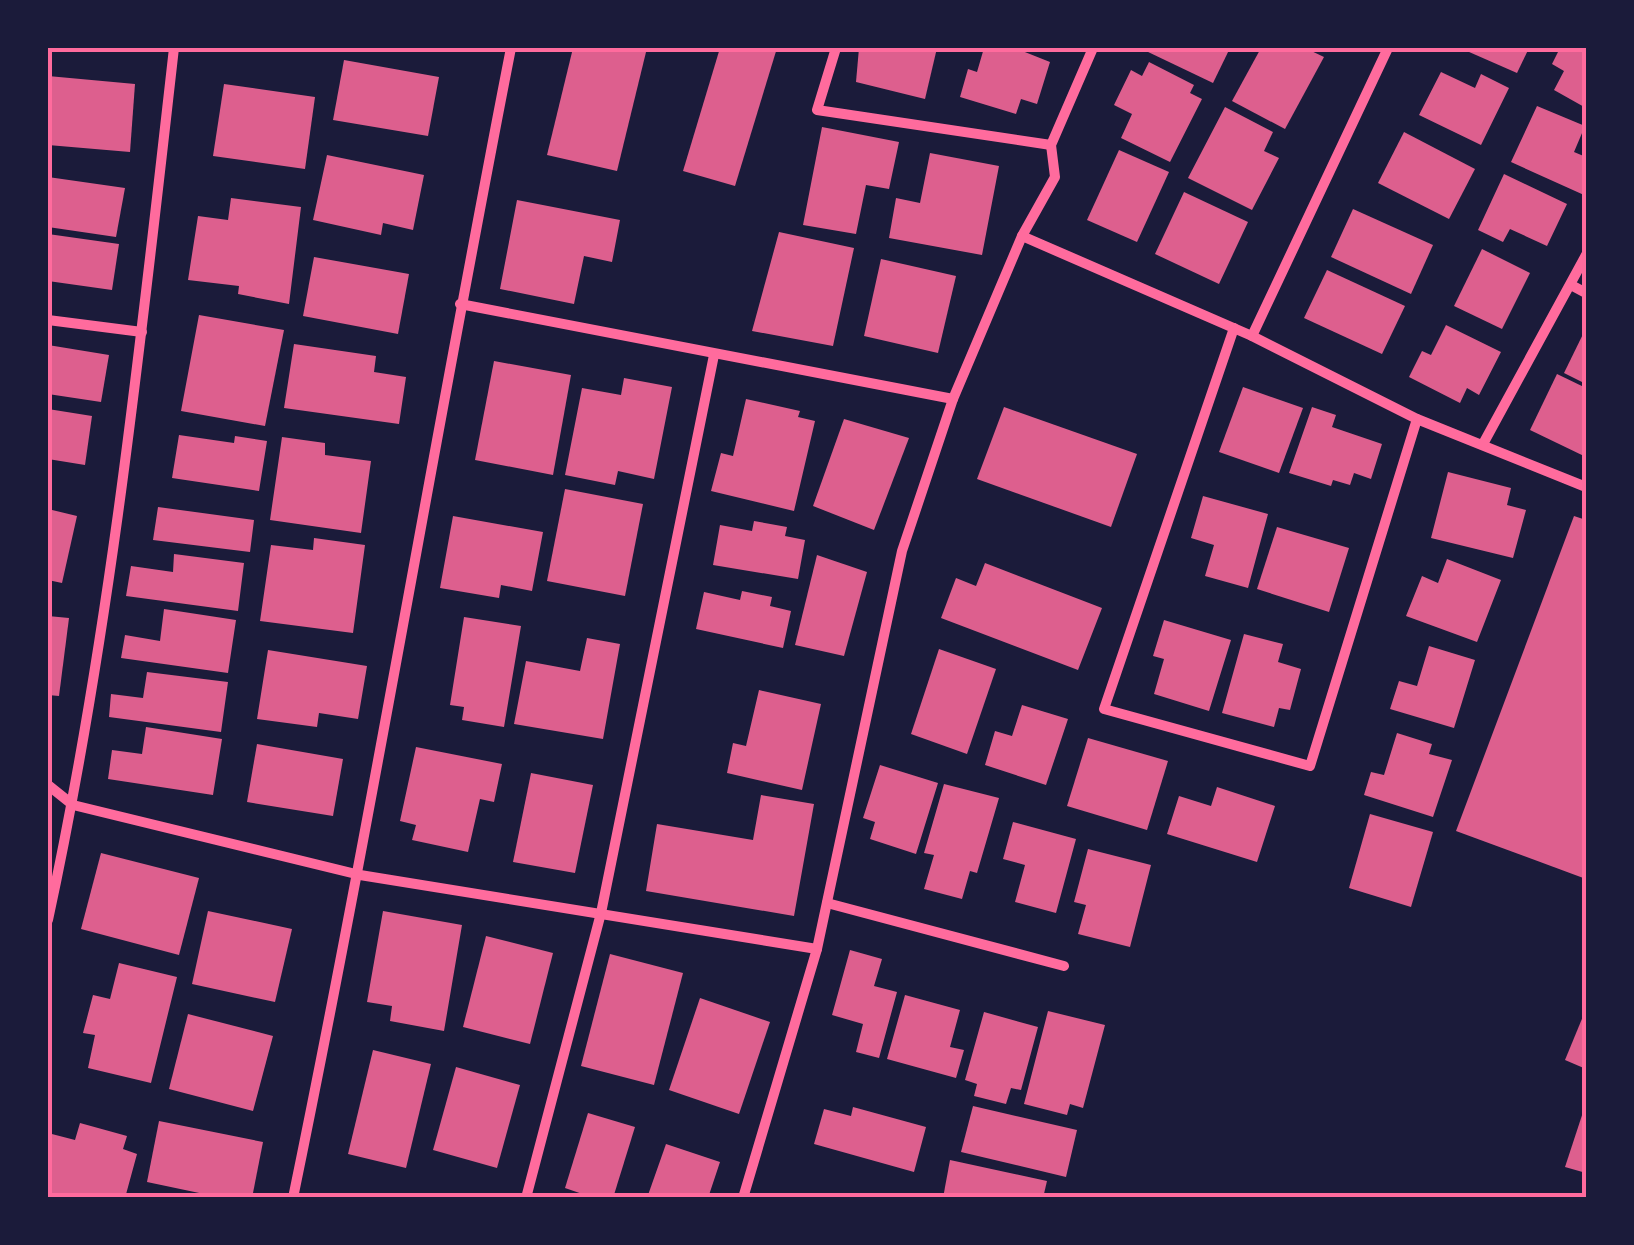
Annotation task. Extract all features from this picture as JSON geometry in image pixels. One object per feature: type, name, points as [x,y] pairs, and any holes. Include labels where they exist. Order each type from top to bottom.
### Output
[{"type":"street","points":[[48,920],[73,805],[142,332],[174,48]]},
{"type":"street","points":[[293,1198],[360,875],[460,304],[511,48]]},
{"type":"street","points":[[836,48],[818,110],[1051,145]]},
{"type":"street","points":[[743,1198],[817,949],[902,550],[953,398],[1022,236],[1055,177],[1051,145],[1093,48]]},
{"type":"street","points":[[1252,336],[1388,48]]},
{"type":"street","points":[[1022,236],[1252,336],[1418,419],[1586,487]]},
{"type":"street","points":[[1483,444],[1586,255]]},
{"type":"street","points":[[1571,285],[1586,293]]},
{"type":"street","points":[[460,304],[953,398]]},
{"type":"street","points":[[48,320],[142,332]]},
{"type":"street","points":[[1234,328],[1104,708],[1310,766],[1418,419]]},
{"type":"street","points":[[526,1198],[601,913],[714,355]]},
{"type":"street","points":[[48,785],[73,805],[360,875],[817,949]]},
{"type":"street","points":[[827,903],[1064,966]]},
{"type":"building","points":[[573,48],[647,48],[617,171],[547,155]]},
{"type":"building","points":[[720,48],[777,48],[735,186],[683,171]]},
{"type":"building","points":[[859,48],[937,48],[925,99],[856,82]]},
{"type":"building","points":[[984,48],[1015,48],[1050,62],[1037,104],[1021,99],[1016,114],[960,97],[968,69],[977,72]]},
{"type":"building","points":[[1230,48],[1213,83],[1146,51]]},
{"type":"building","points":[[1261,48],[1305,48],[1324,57],[1285,129],[1232,101]]},
{"type":"building","points":[[1460,48],[1529,48],[1517,73]]},
{"type":"building","points":[[1560,48],[1586,51],[1586,108],[1554,90],[1564,71],[1552,64]]},
{"type":"building","points":[[344,60],[439,77],[428,136],[333,120]]},
{"type":"building","points":[[1149,62],[1194,85],[1190,93],[1202,99],[1170,162],[1121,138],[1132,114],[1114,105],[1131,70],[1142,76]]},
{"type":"building","points":[[1441,72],[1475,88],[1481,74],[1509,88],[1481,145],[1419,115]]},
{"type":"building","points":[[48,76],[135,84],[130,152],[48,145]]},
{"type":"building","points":[[224,84],[315,97],[305,169],[213,156]]},
{"type":"building","points":[[1537,106],[1585,126],[1574,152],[1586,157],[1584,195],[1511,162]]},
{"type":"building","points":[[1225,107],[1273,132],[1264,151],[1279,158],[1252,210],[1188,178]]},
{"type":"building","points":[[822,127],[899,142],[889,189],[866,185],[856,234],[803,225]]},
{"type":"building","points":[[1404,132],[1475,169],[1449,219],[1378,183]]},
{"type":"building","points":[[1119,150],[1169,172],[1137,242],[1087,220]]},
{"type":"building","points":[[930,153],[999,166],[982,255],[889,238],[896,198],[920,203]]},
{"type":"building","points":[[327,155],[424,175],[413,230],[383,223],[381,235],[313,220]]},
{"type":"building","points":[[1504,174],[1567,204],[1547,246],[1510,229],[1503,242],[1478,230]]},
{"type":"building","points":[[48,177],[125,188],[116,237],[48,227]]},
{"type":"building","points":[[1184,192],[1248,222],[1219,284],[1155,254]]},
{"type":"building","points":[[231,198],[301,207],[289,304],[238,294],[239,286],[188,280],[198,216],[228,220]]},
{"type":"building","points":[[517,200],[620,220],[612,262],[584,256],[574,304],[500,289]]},
{"type":"building","points":[[1353,209],[1433,245],[1411,294],[1331,257]]},
{"type":"building","points":[[779,232],[854,248],[833,346],[752,331]]},
{"type":"building","points":[[48,234],[119,244],[112,290],[48,281]]},
{"type":"building","points":[[1482,249],[1530,273],[1502,329],[1454,306]]},
{"type":"building","points":[[314,257],[409,274],[398,334],[303,316]]},
{"type":"building","points":[[881,259],[956,276],[938,353],[864,336]]},
{"type":"building","points":[[1327,270],[1405,306],[1382,354],[1304,318]]},
{"type":"building","points":[[199,315],[284,330],[265,426],[181,411]]},
{"type":"building","points":[[1446,325],[1501,352],[1479,395],[1467,388],[1460,403],[1409,377],[1422,351],[1431,355]]},
{"type":"building","points":[[1586,328],[1586,384],[1564,373]]},
{"type":"building","points":[[294,344],[376,356],[374,372],[406,377],[399,424],[284,408]]},
{"type":"building","points":[[48,345],[109,355],[101,402],[48,394]]},
{"type":"building","points":[[494,361],[571,375],[553,475],[475,460]]},
{"type":"building","points":[[1557,374],[1586,388],[1586,457],[1530,430]]},
{"type":"building","points":[[624,378],[672,387],[654,479],[618,471],[615,485],[565,475],[582,388],[621,395]]},
{"type":"building","points":[[1243,387],[1303,408],[1279,473],[1219,452]]},
{"type":"building","points":[[746,399],[800,411],[798,417],[815,421],[794,511],[711,491],[721,453],[733,456]]},
{"type":"building","points":[[1004,407],[1137,454],[1111,527],[977,479]]},
{"type":"building","points":[[1312,407],[1336,415],[1332,427],[1382,444],[1371,479],[1354,473],[1350,485],[1333,480],[1331,486],[1289,473]]},
{"type":"building","points":[[48,409],[92,416],[85,465],[48,459]]},
{"type":"building","points":[[844,419],[909,438],[874,530],[813,506]]},
{"type":"building","points":[[179,435],[234,443],[235,436],[267,441],[259,491],[172,478]]},
{"type":"building","points":[[282,437],[325,443],[325,455],[371,461],[361,533],[270,520]]},
{"type":"building","points":[[1448,472],[1511,488],[1507,505],[1526,510],[1513,558],[1431,538]]},
{"type":"building","points":[[565,489],[643,504],[625,596],[547,581]]},
{"type":"building","points":[[1203,496],[1268,514],[1248,588],[1205,576],[1214,545],[1191,538]]},
{"type":"building","points":[[158,507],[254,520],[250,552],[153,540]]},
{"type":"building","points":[[48,509],[77,516],[62,583],[48,580]]},
{"type":"building","points":[[453,516],[543,532],[532,591],[501,585],[499,598],[440,588]]},
{"type":"building","points":[[1574,516],[1586,520],[1586,879],[1456,831]]},
{"type":"building","points":[[754,521],[787,527],[785,536],[805,540],[798,579],[713,565],[720,525],[752,531]]},
{"type":"building","points":[[1277,527],[1349,548],[1329,612],[1257,589]]},
{"type":"building","points":[[314,538],[365,545],[353,633],[260,621],[271,545],[313,550]]},
{"type":"building","points":[[174,554],[244,563],[238,611],[126,596],[131,566],[173,572]]},
{"type":"building","points":[[817,555],[867,572],[844,656],[795,645]]},
{"type":"building","points":[[1447,559],[1501,580],[1477,642],[1406,616],[1422,576],[1438,583]]},
{"type":"building","points":[[985,563],[1102,608],[1078,670],[941,618],[956,578],[976,586]]},
{"type":"building","points":[[742,591],[772,597],[770,606],[791,611],[783,648],[696,629],[704,592],[740,600]]},
{"type":"building","points":[[164,609],[236,620],[228,673],[121,658],[125,635],[160,641]]},
{"type":"building","points":[[48,616],[69,618],[59,696],[48,695]]},
{"type":"building","points":[[464,617],[521,626],[504,727],[462,720],[464,707],[450,705]]},
{"type":"building","points":[[1164,620],[1231,640],[1209,711],[1154,694],[1164,659],[1153,656]]},
{"type":"building","points":[[1244,634],[1283,644],[1278,662],[1301,669],[1290,710],[1279,708],[1274,727],[1222,713]]},
{"type":"building","points":[[587,638],[620,644],[603,739],[514,724],[526,661],[580,671]]},
{"type":"building","points":[[1429,646],[1475,660],[1454,728],[1390,709],[1399,681],[1417,686]]},
{"type":"building","points":[[939,649],[996,669],[967,754],[911,734]]},
{"type":"building","points":[[268,650],[367,666],[358,719],[319,713],[317,727],[257,719]]},
{"type":"building","points":[[147,672],[228,682],[221,732],[109,717],[111,694],[143,698]]},
{"type":"building","points":[[759,690],[821,704],[802,790],[727,773],[733,743],[746,746]]},
{"type":"building","points":[[1022,705],[1068,719],[1046,785],[985,765],[995,731],[1012,736]]},
{"type":"building","points":[[146,727],[222,739],[213,795],[108,779],[112,750],[142,754]]},
{"type":"building","points":[[1397,733],[1432,744],[1429,754],[1452,760],[1433,817],[1364,795],[1371,772],[1384,775]]},
{"type":"building","points":[[1088,738],[1168,761],[1147,830],[1067,806]]},
{"type":"building","points":[[257,744],[343,759],[333,816],[247,802]]},
{"type":"building","points":[[416,747],[502,764],[494,802],[480,799],[468,852],[412,840],[416,825],[400,821]]},
{"type":"building","points":[[880,765],[938,783],[916,854],[870,839],[875,822],[863,818]]},
{"type":"building","points":[[531,773],[593,785],[575,873],[513,862]]},
{"type":"building","points":[[944,784],[999,798],[977,873],[970,871],[962,899],[924,889],[934,855],[924,853]]},
{"type":"building","points":[[1217,787],[1275,806],[1257,862],[1167,834],[1179,796],[1211,806]]},
{"type":"building","points":[[761,795],[814,804],[794,916],[646,891],[657,824],[753,840]]},
{"type":"building","points":[[1370,814],[1433,832],[1411,907],[1349,888]]},
{"type":"building","points":[[1013,822],[1076,839],[1056,913],[1015,902],[1025,865],[1003,859]]},
{"type":"building","points":[[1088,849],[1151,865],[1130,947],[1078,934],[1086,905],[1074,902]]},
{"type":"building","points":[[101,853],[199,878],[179,955],[81,929]]},
{"type":"building","points":[[208,911],[292,929],[275,1002],[192,984]]},
{"type":"building","points":[[383,911],[462,925],[444,1031],[390,1021],[392,1006],[367,1002]]},
{"type":"building","points":[[486,936],[553,953],[530,1044],[463,1027]]},
{"type":"building","points":[[850,950],[882,959],[874,986],[897,992],[879,1058],[856,1052],[863,1024],[832,1015]]},
{"type":"building","points":[[610,954],[683,973],[654,1085],[581,1066]]},
{"type":"building","points":[[119,963],[177,977],[151,1083],[88,1068],[95,1035],[83,1033],[93,995],[110,999]]},
{"type":"building","points":[[905,995],[960,1010],[950,1047],[964,1050],[956,1078],[887,1059]]},
{"type":"building","points":[[700,998],[770,1022],[739,1114],[669,1090]]},
{"type":"building","points":[[1586,1009],[1586,1069],[1565,1060]]},
{"type":"building","points":[[1048,1011],[1105,1025],[1083,1108],[1070,1104],[1067,1115],[1024,1104]]},
{"type":"building","points":[[984,1012],[1038,1027],[1021,1090],[1011,1088],[1006,1104],[974,1096],[977,1084],[965,1080]]},
{"type":"building","points":[[188,1014],[273,1036],[253,1111],[169,1089]]},
{"type":"building","points":[[373,1050],[431,1064],[406,1168],[348,1154]]},
{"type":"building","points":[[456,1067],[520,1085],[497,1168],[433,1150]]},
{"type":"building","points":[[1586,1103],[1586,1173],[1565,1167]]},
{"type":"building","points":[[973,1106],[1077,1130],[1066,1177],[961,1152]]},
{"type":"building","points":[[853,1107],[926,1127],[914,1172],[814,1144],[824,1109],[851,1116]]},
{"type":"building","points":[[588,1113],[635,1127],[613,1198],[594,1198],[565,1188]]},
{"type":"building","points":[[159,1121],[263,1142],[252,1198],[223,1198],[147,1182]]},
{"type":"building","points":[[80,1123],[127,1136],[123,1149],[137,1154],[125,1198],[48,1196],[48,1133],[75,1140]]},
{"type":"building","points":[[666,1144],[720,1162],[708,1198],[647,1198]]},
{"type":"building","points":[[950,1160],[1047,1181],[1043,1198],[943,1198]]}]
